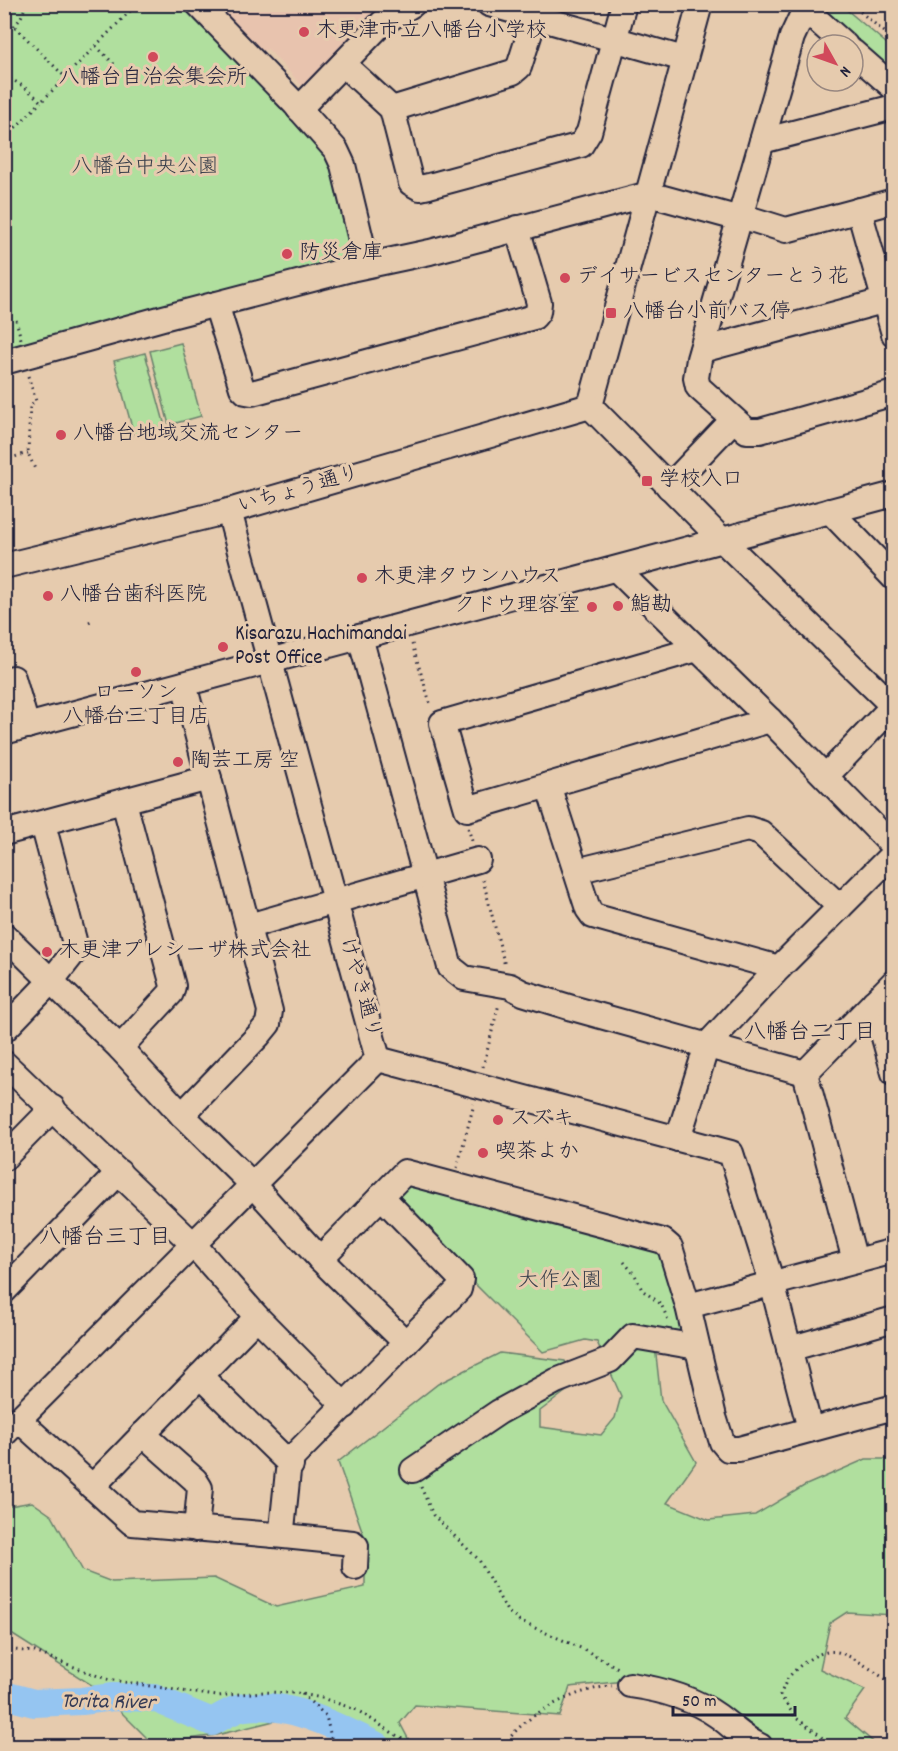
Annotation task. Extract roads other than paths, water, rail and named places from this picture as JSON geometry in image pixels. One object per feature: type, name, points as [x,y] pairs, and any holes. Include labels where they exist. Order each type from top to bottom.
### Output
[{"type":"street","points":[[198,4],[336,150],[343,165],[368,265]]},
{"type":"street","points":[[299,109],[382,23],[413,4]]},
{"type":"street","points":[[489,4],[537,11],[615,39],[684,59]]},
{"type":"street","points":[[343,64],[392,109],[411,183],[420,188],[581,145],[589,132],[624,4]]},
{"type":"street","points":[[700,4],[590,406],[722,540],[893,707],[826,776]]},
{"type":"street","points":[[831,33],[802,7],[702,350],[696,378],[698,387],[747,431],[760,430],[894,393]]},
{"type":"street","points":[[392,109],[513,72],[519,67],[537,11]]},
{"type":"street","points":[[865,63],[894,88]]},
{"type":"street","points":[[762,141],[894,107]]},
{"type":"street","points":[[16,355],[368,265],[430,252],[649,194],[786,230],[894,201]]},
{"type":"street","points":[[859,210],[889,300],[894,334]]},
{"type":"street","points":[[216,304],[242,388],[252,393],[534,317],[538,312],[539,303],[517,228]]},
{"type":"street","points":[[702,350],[889,300]]},
{"type":"street","name":"いちょう通り","points":[[4,566],[230,511],[590,406]]},
{"type":"street","points":[[669,487],[733,420]]},
{"type":"street","points":[[4,681],[13,678],[16,729],[894,494]]},
{"type":"street","name":"けやき通り","points":[[12,1427],[378,1059],[230,511]]},
{"type":"street","points":[[830,511],[894,578]]},
{"type":"street","points":[[4,549],[13,547],[32,559],[20,575],[4,578]]},
{"type":"street","points":[[616,569],[770,720],[894,847]]},
{"type":"street","points":[[360,637],[450,967],[464,978],[502,990],[510,986],[523,993],[572,1008],[805,1073]]},
{"type":"street","points":[[697,649],[442,723],[466,809],[770,720]]},
{"type":"street","points":[[182,1115],[260,1035],[268,1024],[270,1011],[184,684]]},
{"type":"street","points":[[4,833],[209,778]]},
{"type":"street","points":[[548,785],[588,909],[593,916],[779,968]]},
{"type":"street","points":[[120,1048],[171,993],[173,986],[124,802]]},
{"type":"street","points":[[4,1030],[52,980],[74,952],[74,940],[43,824]]},
{"type":"street","points":[[576,871],[748,828],[761,833],[840,907]]},
{"type":"street","points":[[678,1139],[707,1045],[779,968],[894,853]]},
{"type":"street","points":[[249,927],[478,860]]},
{"type":"street","points":[[4,935],[120,1048],[182,1115],[252,1184],[320,1259],[406,1343]]},
{"type":"street","points":[[805,1073],[894,982]]},
{"type":"street","points":[[874,1002],[894,1073]]},
{"type":"street","points":[[378,1059],[476,1094],[678,1139],[730,1153],[772,1283],[810,1429]]},
{"type":"street","points":[[4,1063],[194,1245],[257,1317],[345,1406]]},
{"type":"street","points":[[805,1073],[855,1261]]},
{"type":"street","points":[[4,1158],[53,1108]]},
{"type":"street","points":[[4,1291],[119,1172]]},
{"type":"street","points":[[320,1259],[405,1172],[453,1184],[663,1240],[670,1247],[688,1306],[714,1417],[722,1442],[728,1449],[739,1449],[894,1407]]},
{"type":"street","points":[[274,1535],[282,1529],[288,1471],[294,1457],[459,1289],[461,1278],[381,1196]]},
{"type":"street","points":[[688,1306],[894,1251]]},
{"type":"street","points":[[92,1487],[257,1317]]},
{"type":"street","points":[[789,1348],[894,1319]]},
{"type":"street","points":[[413,1470],[498,1412],[556,1381],[610,1360],[633,1336],[698,1347]]},
{"type":"street","points":[[200,1376],[291,1465]]},
{"type":"street","points":[[12,1427],[92,1487],[132,1523],[353,1543],[356,1546],[355,1567]]},
{"type":"street","points":[[143,1434],[195,1480],[200,1488],[196,1528]]},
{"type":"street","points":[[630,1685],[655,1689],[696,1704],[716,1714],[760,1746]]},
{"type":"waterway","name":"Torita River","points":[[4,1695],[34,1703],[113,1697],[154,1698],[212,1722],[245,1707],[280,1708],[314,1718],[377,1746]]},
{"type":"place","name":"木更津市立八幡台小学校","points":[[304,32]]},
{"type":"place","name":"八幡台自治会集会所","points":[[153,57]]},
{"type":"place","name":"防災倉庫","points":[[287,254]]},
{"type":"place","name":"デイサービスセンターとう花","points":[[565,278]]},
{"type":"place","name":"八幡台小前バス停","points":[[611,313]]},
{"type":"place","name":"八幡台地域交流センター","points":[[61,435]]},
{"type":"place","name":"学校入口","points":[[647,481]]},
{"type":"place","name":"木更津タウンハウス","points":[[362,578]]},
{"type":"place","name":"八幡台歯科医院","points":[[48,596]]},
{"type":"place","name":"鮨勘","points":[[618,606]]},
{"type":"place","name":"クドウ理容室","points":[[592,607]]},
{"type":"place","name":"Kisarazu Hachimandai Post Office","points":[[223,647]]},
{"type":"place","name":"ローソン 八幡台三丁目店","points":[[136,672]]},
{"type":"place","name":"陶芸工房 空","points":[[178,762]]},
{"type":"place","name":"木更津プレシーザ株式会社","points":[[47,952]]},
{"type":"place","name":"スズキ","points":[[498,1120]]},
{"type":"place","name":"喫茶よか","points":[[483,1153]]},
{"type":"district","name":"八幡台二丁目","points":[[810,1033]]},
{"type":"district","name":"八幡台三丁目","points":[[105,1238]]},
{"type":"park label","name":"八幡台中央公園","points":[[145,168]]},
{"type":"park label","name":"大作公園","points":[[560,1282]]}]
